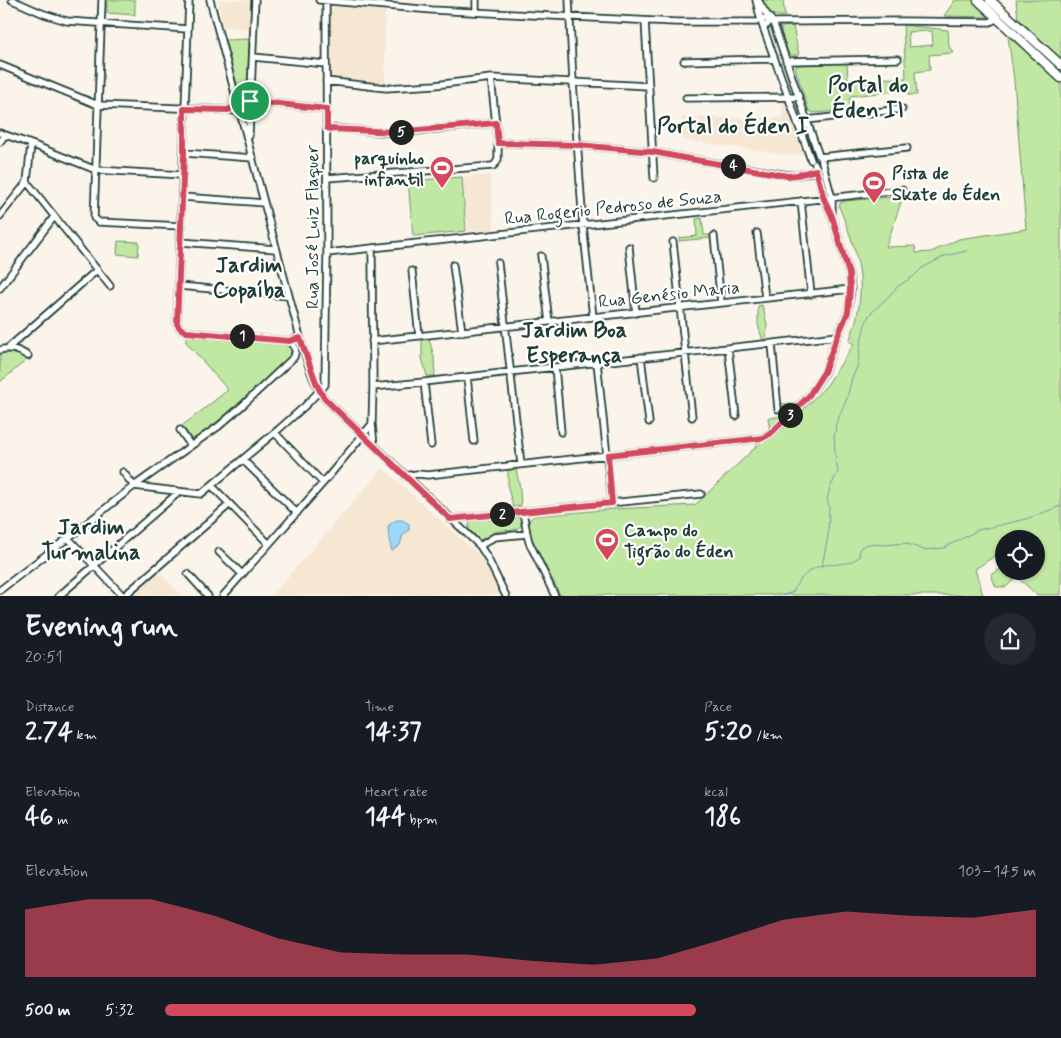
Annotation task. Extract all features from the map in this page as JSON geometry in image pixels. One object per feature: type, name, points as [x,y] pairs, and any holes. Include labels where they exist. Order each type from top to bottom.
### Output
[{"type":"main road","points":[[978,0],[1061,78]]},
{"type":"main road","points":[[993,3],[1000,20]]},
{"type":"main road","points":[[993,3],[1061,65]]},
{"type":"street","points":[[12,0],[54,18],[67,21],[188,29]]},
{"type":"street","points":[[102,0],[93,215],[98,222],[181,226]]},
{"type":"street","points":[[189,0],[177,324],[186,332],[289,341],[300,338]]},
{"type":"street","points":[[210,0],[244,106],[249,144],[300,338],[320,392],[374,447],[480,546],[506,596]]},
{"type":"street","points":[[249,144],[244,106],[253,57],[255,0]]},
{"type":"street","points":[[319,0],[390,7],[675,22],[990,22],[1000,20]]},
{"type":"street","name":"Rua José Luiz Flaquer","points":[[320,392],[326,381],[326,0]]},
{"type":"street","points":[[390,0],[390,7]]},
{"type":"street","points":[[476,0],[476,12]]},
{"type":"street","points":[[569,0],[583,225],[593,317]]},
{"type":"street","points":[[757,0],[765,12],[764,22],[786,61],[820,157],[832,198],[832,216]]},
{"type":"street","points":[[405,476],[763,438],[770,434],[808,397],[824,372],[848,312],[849,274],[832,216],[824,199],[814,165],[774,59],[757,0]]},
{"type":"street","points":[[645,21],[654,178]]},
{"type":"street","points":[[253,57],[326,64]]},
{"type":"street","points":[[684,61],[774,59]]},
{"type":"street","points":[[786,61],[898,59]]},
{"type":"street","points":[[0,65],[98,105],[228,110],[244,106],[327,109]]},
{"type":"street","points":[[326,81],[386,88],[435,85],[492,78],[648,86]]},
{"type":"street","points":[[327,178],[493,166],[498,159],[498,143],[492,78]]},
{"type":"street","points":[[686,98],[799,97]]},
{"type":"street","points":[[807,120],[902,109]]},
{"type":"street","points":[[327,128],[396,132],[496,123]]},
{"type":"street","points":[[0,142],[3,134],[96,170],[183,175]]},
{"type":"street","points":[[498,143],[578,145],[653,152],[788,176],[803,173],[819,163],[820,157]]},
{"type":"street","points":[[0,216],[27,182],[31,144]]},
{"type":"street","points":[[820,157],[907,148]]},
{"type":"street","points":[[184,153],[253,158]]},
{"type":"street","points":[[27,182],[110,286]]},
{"type":"street","name":"Rua Rogerio Pedroso de Souza","points":[[327,253],[902,190]]},
{"type":"street","points":[[182,197],[264,203]]},
{"type":"street","points":[[801,201],[811,294]]},
{"type":"street","points":[[0,288],[54,216]]},
{"type":"street","points":[[757,233],[765,298]]},
{"type":"street","points":[[714,236],[721,303]]},
{"type":"street","points":[[180,242],[276,250]]},
{"type":"street","points":[[673,242],[692,417]]},
{"type":"street","points":[[629,246],[636,313]]},
{"type":"street","points":[[372,248],[372,425],[374,447]]},
{"type":"street","points":[[541,256],[549,322]]},
{"type":"street","points":[[498,263],[522,464]]},
{"type":"street","points":[[453,265],[462,332]]},
{"type":"street","points":[[8,348],[97,270]]},
{"type":"street","points":[[412,270],[419,336]]},
{"type":"street","points":[[179,286],[289,296]]},
{"type":"street","name":"Rua Genésio Maria","points":[[372,341],[850,289]]},
{"type":"street","points":[[373,387],[824,337],[836,339]]},
{"type":"street","points":[[18,339],[22,352]]},
{"type":"street","points":[[289,341],[296,348],[294,357]]},
{"type":"street","points":[[772,344],[778,409]]},
{"type":"street","points":[[728,348],[736,416]]},
{"type":"street","points":[[0,350],[16,349],[28,356]]},
{"type":"street","points":[[0,590],[134,486],[219,426],[294,357],[305,353]]},
{"type":"street","points":[[641,358],[649,422]]},
{"type":"street","points":[[597,362],[612,503]]},
{"type":"street","points":[[555,367],[561,432]]},
{"type":"street","points":[[467,377],[474,441]]},
{"type":"street","points":[[424,382],[431,446]]},
{"type":"street","points":[[124,472],[134,486],[201,494],[275,433],[320,392]]},
{"type":"street","points":[[223,596],[372,425]]},
{"type":"street","points":[[180,430],[191,446]]},
{"type":"street","points":[[275,433],[323,483]]},
{"type":"street","points":[[242,460],[297,512]]},
{"type":"street","points":[[420,490],[419,480],[428,475]]},
{"type":"street","points":[[212,486],[269,544]]},
{"type":"street","points":[[59,596],[178,492]]},
{"type":"street","points":[[450,519],[701,494]]},
{"type":"street","points":[[68,538],[124,596],[230,504]]},
{"type":"street","points":[[523,512],[526,534],[555,596]]},
{"type":"street","points":[[480,546],[494,537],[526,534]]},
{"type":"street","points":[[219,552],[242,574]]},
{"type":"street","points":[[188,574],[208,596]]},
{"type":"shaded area","points":[[218,0],[251,0],[251,29],[223,27]]},
{"type":"shaded area","points":[[331,8],[385,11],[385,84],[331,78]]},
{"type":"shaded area","points":[[785,100],[788,103],[789,112],[803,154],[789,155],[683,140],[681,117],[783,118],[782,102]]},
{"type":"shaded area","points":[[490,175],[494,229],[468,231],[463,177]]},
{"type":"shaded area","points":[[383,468],[481,557],[501,595],[271,596]]},
{"type":"shaded area","points":[[157,570],[182,595],[132,596],[133,591]]},
{"type":"green space","points":[[107,0],[135,0],[135,15],[107,13]]},
{"type":"green space","points":[[763,0],[783,0],[785,16],[776,16],[770,13]]},
{"type":"green space","points":[[955,0],[974,0],[991,15],[990,17],[944,16]]},
{"type":"green space","points":[[1016,0],[1061,0],[1061,60],[1018,19]]},
{"type":"green space","points":[[903,25],[948,30],[949,46],[953,53],[929,55],[930,70],[915,72],[917,95],[908,95],[907,90],[850,96],[850,110],[813,113],[809,111],[795,68],[797,65],[847,63],[848,79],[906,78]],"holes":[[[932,31],[933,45],[909,47],[908,32]]]},
{"type":"green space","points":[[793,26],[799,55],[789,55],[781,32],[781,27]]},
{"type":"green space","points":[[1008,36],[1061,82],[1061,595],[1037,595],[1020,580],[1045,580],[1045,530],[995,530],[995,556],[975,569],[983,595],[560,595],[532,539],[529,520],[534,516],[614,509],[695,505],[761,442],[783,428],[798,415],[827,385],[854,344],[849,341],[855,325],[860,297],[858,262],[839,207],[840,203],[903,196],[886,247],[915,246],[916,253],[931,252],[959,239],[1026,229],[1014,80]]},
{"type":"green space","points":[[249,39],[247,98],[241,99],[225,40]]},
{"type":"green space","points":[[462,177],[466,231],[413,236],[408,181]]},
{"type":"green space","points":[[702,218],[704,235],[710,235],[711,238],[679,241],[679,238],[697,236],[696,219]]},
{"type":"green space","points":[[118,241],[139,242],[138,256],[117,254]]},
{"type":"green space","points":[[762,305],[767,324],[766,341],[763,341],[758,325],[758,306]]},
{"type":"green space","points":[[190,335],[282,344],[288,347],[291,352],[289,357],[240,404],[193,440],[182,426],[228,390],[186,342],[186,338]]},
{"type":"green space","points":[[429,339],[434,357],[435,376],[427,376],[422,358],[422,340]]},
{"type":"green space","points":[[0,354],[16,354],[28,359],[0,382]]},
{"type":"green space","points":[[799,402],[770,431],[768,418],[778,417],[782,414],[782,404]]},
{"type":"green space","points":[[516,469],[521,506],[513,507],[508,488],[508,470]]},
{"type":"green space","points":[[520,517],[522,524],[516,529],[495,532],[480,540],[469,529],[469,524],[473,520]]},
{"type":"green space","points":[[995,573],[995,580],[1014,580],[1006,587],[996,587],[991,575]]},
{"type":"water","points":[[397,520],[402,520],[409,524],[409,530],[403,535],[400,545],[392,551],[388,526]]},
{"type":"waterway","points":[[822,566],[828,536],[829,507],[827,499],[838,472],[835,452],[835,426],[858,365],[860,346],[869,315],[897,287],[914,276],[922,268],[945,256],[967,251]]},
{"type":"waterway","points":[[782,596],[793,592],[801,578],[814,568],[851,561],[859,557],[860,548],[868,544],[905,543],[924,550],[944,548],[978,530],[1026,519],[1061,506]]},
{"type":"place","name":"parquinho infantil","points":[[442,189]]},
{"type":"place","name":"Pista de Skate do Éden","points":[[874,204]]},
{"type":"place","name":"Campo do Tigrão do Éden","points":[[607,561]]},
{"type":"district","name":"Portal do Éden II","points":[[868,96]]},
{"type":"district","name":"Portal do Éden I","points":[[733,125]]},
{"type":"district","name":"Jardim Copaíba","points":[[249,276]]},
{"type":"district","name":"Jardim Boa Esperança","points":[[574,342]]},
{"type":"district","name":"Jardim Turmalina","points":[[91,538]]},
{"type":"route","points":[[250,101],[327,109],[327,128],[330,129],[396,132],[496,123],[498,143],[578,145],[653,152],[788,176],[816,170],[849,274],[850,289],[848,312],[824,372],[808,397],[790,416],[763,438],[608,455],[612,503],[450,519],[324,398],[317,385],[300,338],[289,341],[186,332],[177,324],[184,109],[228,110],[250,101]]}]
